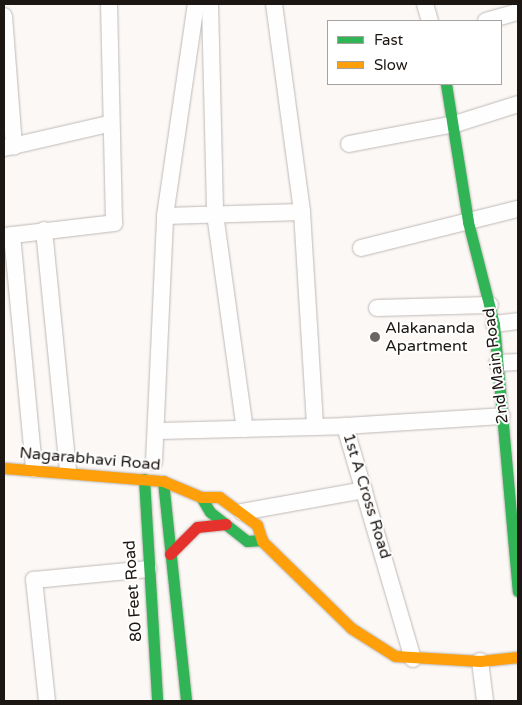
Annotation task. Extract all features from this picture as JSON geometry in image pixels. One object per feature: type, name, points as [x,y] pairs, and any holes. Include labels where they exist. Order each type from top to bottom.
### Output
[{"type":"main road","name":"2nd Main Road","points":[[446,85],[456,124],[468,222],[494,324],[502,416],[512,442],[518,591]]},
{"type":"main road","name":"Nagarabhavi Road","points":[[4,468],[68,470],[164,481],[201,497],[219,497],[242,512],[256,525],[262,541],[351,628],[383,650],[413,659],[480,661],[518,657]]},
{"type":"main road","name":"80 Feet Road","points":[[144,479],[157,701]]},
{"type":"main road","points":[[164,481],[186,701]]},
{"type":"main road","name":"Nagarabhavi Road","points":[[201,497],[210,512],[247,541],[262,541]]},
{"type":"main road","points":[[170,554],[197,527],[226,524]]},
{"type":"street","points":[[34,469],[8,235],[114,224],[108,124],[110,4]]},
{"type":"street","points":[[144,479],[154,462],[158,432],[164,216],[196,4]]},
{"type":"street","points":[[210,4],[216,214],[245,429]]},
{"type":"street","points":[[274,4],[302,212],[315,425]]},
{"type":"street","points":[[425,4],[430,20]]},
{"type":"street","points":[[490,20],[518,12]]},
{"type":"street","points":[[4,16],[9,148],[108,124]]},
{"type":"street","points":[[350,144],[456,124],[518,104]]},
{"type":"street","points":[[361,248],[518,209]]},
{"type":"street","points":[[164,216],[302,212]]},
{"type":"street","points":[[44,230],[68,470]]},
{"type":"street","points":[[377,308],[490,306]]},
{"type":"street","points":[[494,324],[518,321]]},
{"type":"street","points":[[498,363],[518,362]]},
{"type":"street","name":"1st A Cross Road","points":[[413,659],[345,426],[502,416]]},
{"type":"street","points":[[158,432],[315,425],[345,426]]},
{"type":"street","points":[[154,462],[164,481]]},
{"type":"street","points":[[242,512],[364,490]]},
{"type":"street","points":[[48,701],[34,580],[148,569]]},
{"type":"street","points":[[480,661],[485,701]]},
{"type":"traffic: fast","points":[[446,85],[468,222],[494,324],[518,591]]},
{"type":"traffic: fast","points":[[144,479],[157,701]]},
{"type":"traffic: fast","points":[[163,481],[186,701]]},
{"type":"traffic: fast","points":[[201,497],[210,512],[247,541],[262,540]]},
{"type":"traffic: slow","points":[[4,468],[163,481],[201,497],[219,497],[257,525],[262,540]]},
{"type":"traffic: slow","points":[[262,541],[351,628],[395,656],[480,661],[518,657]]},
{"type":"traffic: jam","points":[[170,554],[197,527],[226,524]]},
{"type":"place","name":"Alakananda Apartment","points":[[375,337]]}]
